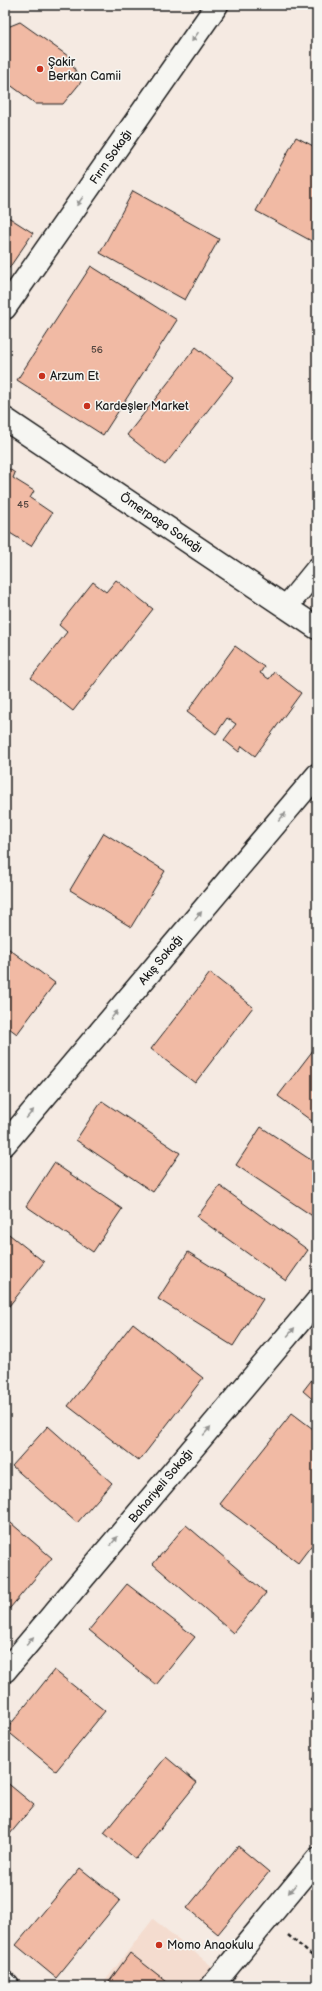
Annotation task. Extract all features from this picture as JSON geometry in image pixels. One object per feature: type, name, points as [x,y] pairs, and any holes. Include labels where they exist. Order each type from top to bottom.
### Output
[{"type":"street","name":"Fırın Sokağı","points":[[5,308],[217,5]]},
{"type":"street","name":"Ömerpaşa Sokağı","points":[[5,419],[287,606],[317,628]]},
{"type":"street","points":[[287,606],[317,569]]},
{"type":"street","name":"Akış Sokağı","points":[[5,1144],[317,775]]},
{"type":"street","name":"Bahariyeli Sokağı","points":[[5,1671],[317,1301]]},
{"type":"street","points":[[212,1986],[317,1859]]},
{"type":"street","points":[[5,1983],[8,1986]]},
{"type":"path","points":[[268,1918],[317,1960]]},
{"type":"shaded area","name":"Momo Anaokulu","points":[[153,1919],[218,1971],[206,1986],[101,1986]]},
{"type":"building","name":"Şakir Berkan Camii","points":[[20,22],[68,56],[81,82],[63,104],[36,104],[5,81],[5,28]]},
{"type":"building","points":[[296,137],[317,148],[317,244],[256,211]]},
{"type":"building","points":[[133,191],[219,239],[185,300],[100,253]]},
{"type":"building","points":[[5,215],[33,233],[5,274]]},
{"type":"building","points":[[91,266],[177,320],[103,435],[17,380]]},
{"type":"building","points":[[196,347],[234,377],[165,465],[127,435]]},
{"type":"building","points":[[5,466],[15,473],[13,478],[34,491],[30,498],[52,513],[31,546],[5,530]]},
{"type":"building","points":[[116,580],[153,609],[73,711],[31,678],[67,632],[59,625],[93,582],[106,592]]},
{"type":"building","points":[[235,646],[264,667],[260,673],[269,679],[274,672],[301,693],[255,756],[242,746],[239,752],[224,740],[236,724],[227,718],[216,734],[187,712]]},
{"type":"building","points":[[104,833],[165,871],[131,927],[70,890]]},
{"type":"building","points":[[5,946],[55,983],[17,1034],[5,1025]]},
{"type":"building","points":[[210,973],[253,1007],[195,1083],[151,1049]]},
{"type":"building","points":[[317,1045],[317,1125],[278,1096]]},
{"type":"building","points":[[102,1101],[180,1153],[153,1192],[76,1140]]},
{"type":"building","points":[[261,1127],[317,1164],[317,1219],[236,1165]]},
{"type":"building","points":[[54,1163],[122,1209],[93,1252],[26,1206]]},
{"type":"building","points":[[220,1186],[308,1250],[286,1281],[197,1217]]},
{"type":"building","points":[[5,1231],[44,1262],[5,1311]]},
{"type":"building","points":[[188,1252],[263,1299],[233,1346],[158,1299]]},
{"type":"building","points":[[133,1323],[203,1378],[139,1461],[68,1406]]},
{"type":"building","points":[[317,1373],[317,1403],[303,1391]]},
{"type":"building","points":[[292,1413],[317,1432],[317,1538],[298,1563],[220,1504]]},
{"type":"building","points":[[48,1426],[112,1483],[77,1523],[12,1466]]},
{"type":"building","points":[[5,1518],[52,1558],[5,1614]]},
{"type":"building","points":[[186,1525],[266,1593],[233,1633],[153,1564]]},
{"type":"building","points":[[127,1584],[195,1637],[156,1685],[89,1630]]},
{"type":"building","points":[[54,1670],[105,1711],[56,1771],[6,1730]]},
{"type":"building","points":[[317,1691],[317,1706],[310,1699]]},
{"type":"building","points":[[166,1757],[197,1783],[136,1859],[104,1833]]},
{"type":"building","points":[[5,1781],[34,1805],[5,1840]]},
{"type":"building","points":[[238,1846],[269,1872],[218,1934],[187,1908]]},
{"type":"building","points":[[80,1868],[120,1900],[56,1978],[16,1945]]},
{"type":"building","points":[[130,1953],[171,1985],[106,1986]]},
{"type":"place","name":"Şakir Berkan Camii","points":[[40,69]]},
{"type":"place","name":"Arzum Et","points":[[42,376]]},
{"type":"place","name":"Kardeşler Market","points":[[87,406]]},
{"type":"place","name":"Momo Anaokulu","points":[[159,1945]]}]
